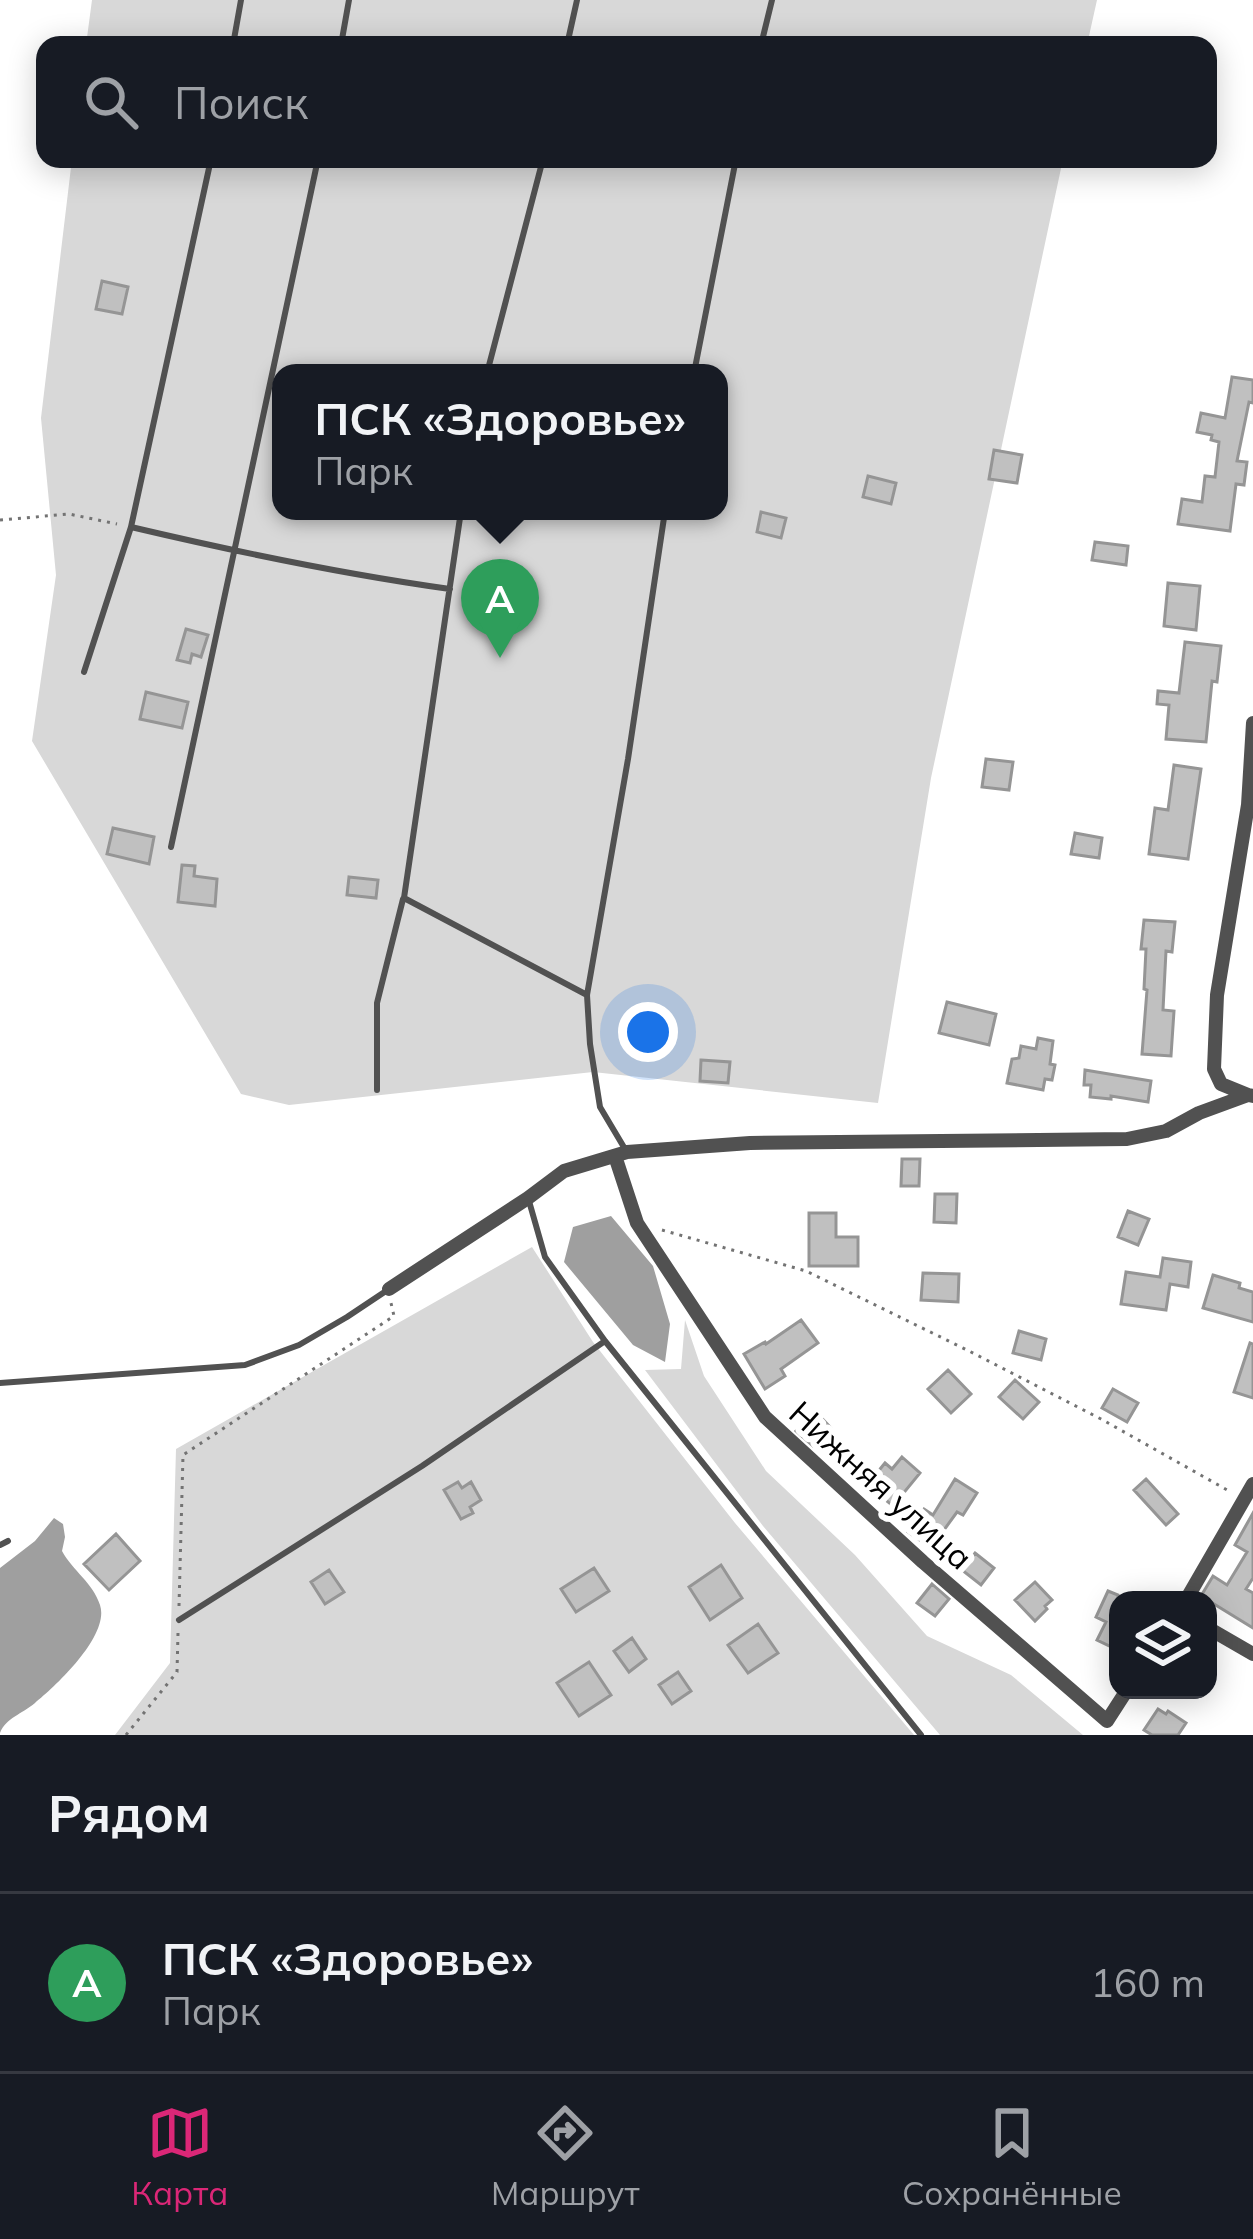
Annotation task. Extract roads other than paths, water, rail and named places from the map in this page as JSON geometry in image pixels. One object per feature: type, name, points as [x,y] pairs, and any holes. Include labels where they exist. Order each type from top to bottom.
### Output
[{"type":"street","points":[[1251,1096],[1221,1084],[1214,1069],[1217,995],[1248,805],[1253,723]]},
{"type":"street","points":[[388,1289],[564,1171],[621,1154],[750,1143],[1126,1139],[1166,1131],[1199,1113],[1251,1096]]},
{"type":"street","name":"Нижняя улица","points":[[621,1154],[637,1222],[765,1417],[1107,1721],[1121,1699]]},
{"type":"street","points":[[1191,1591],[1253,1484]]},
{"type":"street","points":[[1217,1633],[1253,1654]]},
{"type":"lane","points":[[235,36],[242,0]]},
{"type":"lane","points":[[343,36],[349,0]]},
{"type":"lane","points":[[569,36],[577,0]]},
{"type":"lane","points":[[763,36],[772,0]]},
{"type":"lane","points":[[84,672],[131,527],[210,168]]},
{"type":"lane","points":[[275,364],[316,168]]},
{"type":"lane","points":[[489,364],[541,168]]},
{"type":"lane","points":[[696,364],[734,168]]},
{"type":"lane","points":[[171,847],[272,377]]},
{"type":"lane","points":[[376,1090],[377,1004],[404,898],[460,520]]},
{"type":"lane","points":[[621,1154],[600,1107],[587,995],[664,520]]},
{"type":"lane","points":[[131,527],[358,576],[450,589]]},
{"type":"lane","points":[[404,898],[587,995]]},
{"type":"lane","points":[[528,1198],[545,1257],[605,1340],[921,1735]]},
{"type":"lane","points":[[0,1383],[245,1365],[298,1345],[388,1289]]},
{"type":"lane","points":[[179,1620],[422,1466],[605,1340]]},
{"type":"place","name":"ПСК «Здоровье»","points":[[500,658]]}]
